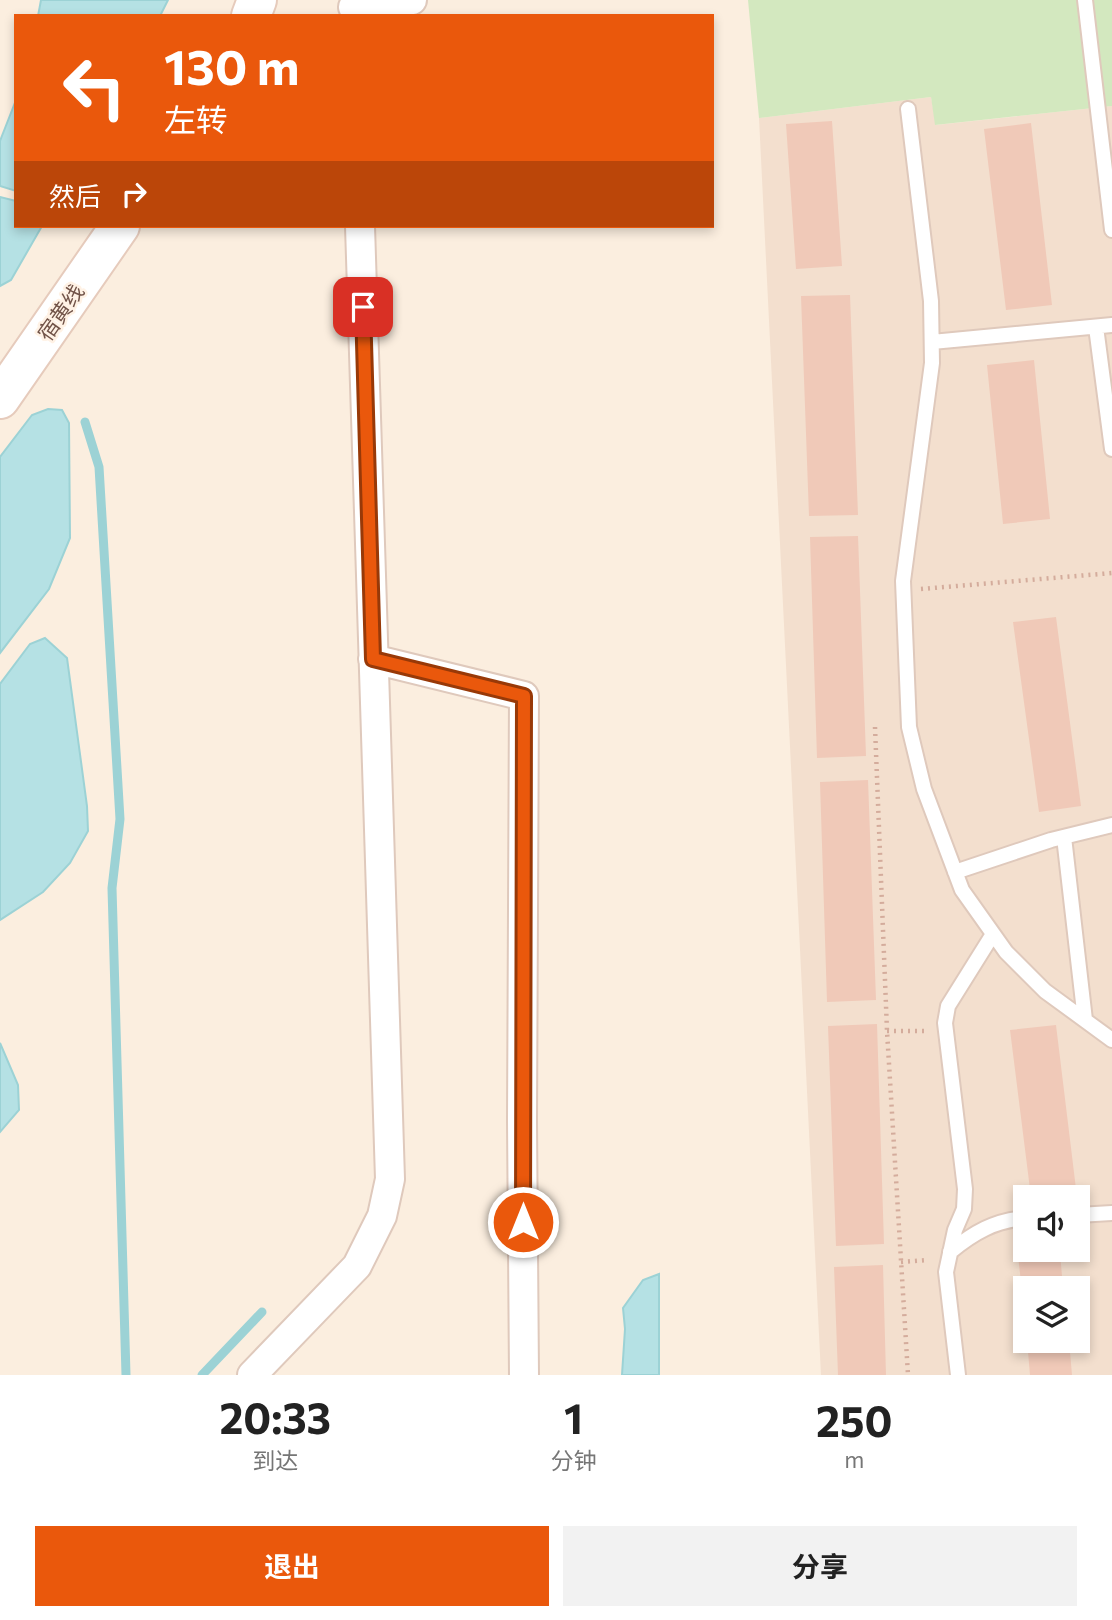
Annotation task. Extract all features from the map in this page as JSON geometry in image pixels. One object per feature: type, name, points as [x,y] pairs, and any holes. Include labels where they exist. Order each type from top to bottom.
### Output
[{"type":"main road","name":"宿黄线","points":[[0,399],[119,228]]},
{"type":"street","points":[[353,7],[412,0]]},
{"type":"street","points":[[252,1375],[357,1266],[382,1216],[390,1179],[360,228]]},
{"type":"street","points":[[373,659],[524,696],[524,1375]]},
{"type":"lane","points":[[1085,0],[1112,230]]},
{"type":"lane","points":[[908,109],[931,301],[932,342],[932,363],[903,591],[909,727],[924,789],[962,890],[1006,952],[1045,991],[1112,1040]]},
{"type":"lane","points":[[932,342],[1112,325]]},
{"type":"lane","points":[[1096,327],[1112,449]]},
{"type":"lane","points":[[955,872],[1112,825]]},
{"type":"lane","points":[[1065,837],[1085,1020]]},
{"type":"lane","points":[[958,1375],[946,1272],[964,1209],[965,1189],[945,1023],[948,1006],[993,934]]},
{"type":"lane","points":[[1090,1214],[1112,1213]]},
{"type":"lane","points":[[950,1252],[970,1235],[990,1225],[1013,1221]]},
{"type":"path","points":[[903,591],[1112,573]]},
{"type":"path","points":[[875,727],[887,1031],[908,1375]]},
{"type":"path","points":[[887,1031],[947,1031]]},
{"type":"shaded area","points":[[931,97],[936,125],[1112,106],[1112,1375],[821,1375],[759,118]]},
{"type":"green space","points":[[748,0],[1112,0],[1112,106],[935,125],[931,97],[759,118]]},
{"type":"water","points":[[41,0],[168,0],[161,14],[38,14]]},
{"type":"water","points":[[14,105],[14,190],[0,186],[0,141]]},
{"type":"water","points":[[0,197],[14,200],[14,228],[41,228],[11,280],[0,286]]},
{"type":"water","points":[[48,409],[62,410],[69,423],[70,538],[49,589],[0,653],[0,457],[32,415]]},
{"type":"water","points":[[45,638],[67,658],[88,831],[70,863],[43,892],[0,920],[0,684],[30,644]]},
{"type":"water","points":[[0,1043],[18,1085],[19,1110],[0,1132]]},
{"type":"water","points":[[659,1274],[659,1375],[622,1375],[625,1329],[623,1308],[643,1280]]},
{"type":"building","points":[[832,121],[842,266],[796,269],[786,124]]},
{"type":"building","points":[[1031,123],[1052,305],[1006,310],[984,129]]},
{"type":"building","points":[[850,295],[858,515],[809,516],[801,296]]},
{"type":"building","points":[[1034,360],[1050,519],[1003,524],[987,365]]},
{"type":"building","points":[[858,536],[866,756],[817,758],[810,537]]},
{"type":"building","points":[[1056,617],[1081,806],[1039,812],[1013,622]]},
{"type":"building","points":[[868,780],[876,1000],[827,1002],[820,782]]},
{"type":"building","points":[[877,1024],[884,1244],[836,1246],[828,1026]]},
{"type":"building","points":[[1056,1025],[1076,1185],[1029,1185],[1010,1030]]},
{"type":"building","points":[[1019,1262],[1061,1262],[1062,1276],[1020,1276]]},
{"type":"building","points":[[883,1265],[886,1375],[838,1375],[834,1267]]},
{"type":"building","points":[[1028,1353],[1070,1353],[1072,1375],[1030,1375]]},
{"type":"waterway","points":[[85,422],[99,467],[120,819],[112,888],[126,1375]]},
{"type":"waterway","points":[[202,1375],[262,1312]]},
{"type":"route","points":[[363,307],[373,659],[524,696],[523,1222]]}]
